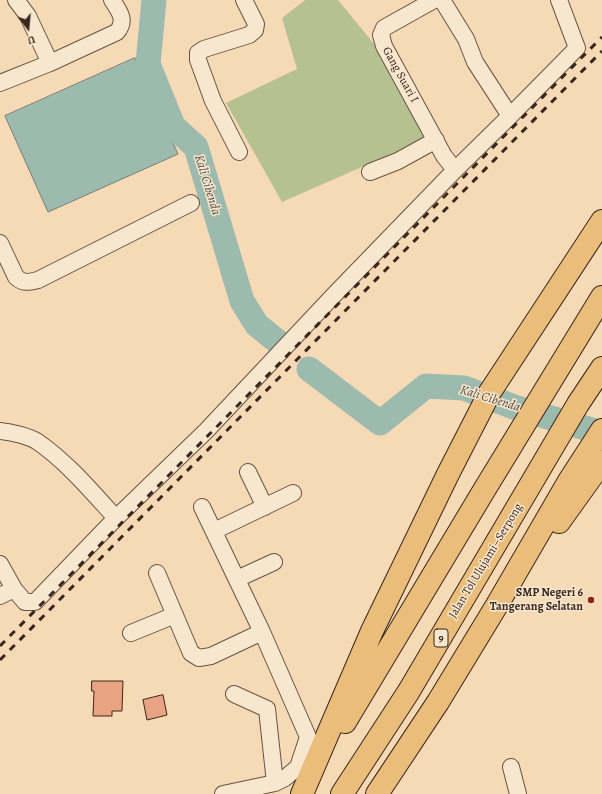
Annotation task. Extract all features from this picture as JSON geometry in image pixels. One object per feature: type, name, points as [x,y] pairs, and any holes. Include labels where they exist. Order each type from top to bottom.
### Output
[{"type":"highway","points":[[302,794],[372,631],[448,474],[490,392],[602,221]]},
{"type":"highway","points":[[302,794],[602,297]]},
{"type":"highway","name":"Jalan Tol Ulujami–Serpong","points":[[342,794],[409,692],[578,404],[602,368]]},
{"type":"highway","points":[[377,794],[438,702],[497,605],[577,484],[602,430]]},
{"type":"highway","points":[[577,484],[602,462]]},
{"type":"street","points":[[16,0],[32,22],[50,63]]},
{"type":"street","points":[[0,82],[50,63],[117,32],[122,24],[122,16],[112,0]]},
{"type":"street","points":[[240,152],[213,101],[198,60],[198,53],[204,49],[249,35],[255,30],[256,24],[244,0]]},
{"type":"street","name":"Gang Suari I","points":[[434,0],[384,28],[381,35],[384,46],[444,156],[455,170]]},
{"type":"street","points":[[442,0],[466,39],[475,62],[510,116]]},
{"type":"street","points":[[0,564],[7,592],[25,602],[35,602],[68,570],[116,518],[206,431],[334,295],[455,170],[577,48],[559,0]]},
{"type":"street","points":[[370,172],[398,160],[436,140]]},
{"type":"street","points":[[0,243],[16,277],[20,281],[28,283],[38,280],[191,203]]},
{"type":"street","points":[[0,430],[12,432],[37,441],[67,466],[116,518]]},
{"type":"street","points":[[248,472],[265,507]]},
{"type":"street","points":[[214,531],[293,493]]},
{"type":"street","points":[[202,507],[262,632],[308,737],[298,767],[285,778],[275,783],[223,794]]},
{"type":"street","points":[[237,580],[274,562]]},
{"type":"street","points":[[157,573],[191,653],[199,658],[211,656],[262,632]]},
{"type":"street","points":[[131,633],[175,615]]},
{"type":"street","points":[[234,694],[267,709],[275,783]]},
{"type":"street","points":[[511,767],[518,794]]},
{"type":"green space","points":[[305,0],[338,0],[375,45],[428,138],[282,202],[226,103],[297,69],[282,18]]},
{"type":"shaded area","points":[[135,58],[178,154],[48,212],[5,116]]},
{"type":"building","points":[[92,681],[123,681],[122,711],[112,711],[112,716],[93,716],[94,691],[92,691]]},
{"type":"building","points":[[163,695],[167,715],[147,720],[143,700]]},
{"type":"waterway","name":"Kali Cibenda","points":[[154,0],[148,64],[173,126],[196,147],[242,301],[257,325],[278,342]]},
{"type":"waterway","name":"Kali Cibenda","points":[[309,369],[380,423],[426,386],[464,388],[514,407],[602,433]]},
{"type":"railway","points":[[0,646],[602,37]]},
{"type":"railway","points":[[0,660],[602,51]]},
{"type":"place","name":"SMP Negeri 6 Tangerang Selatan","points":[[591,600]]}]
